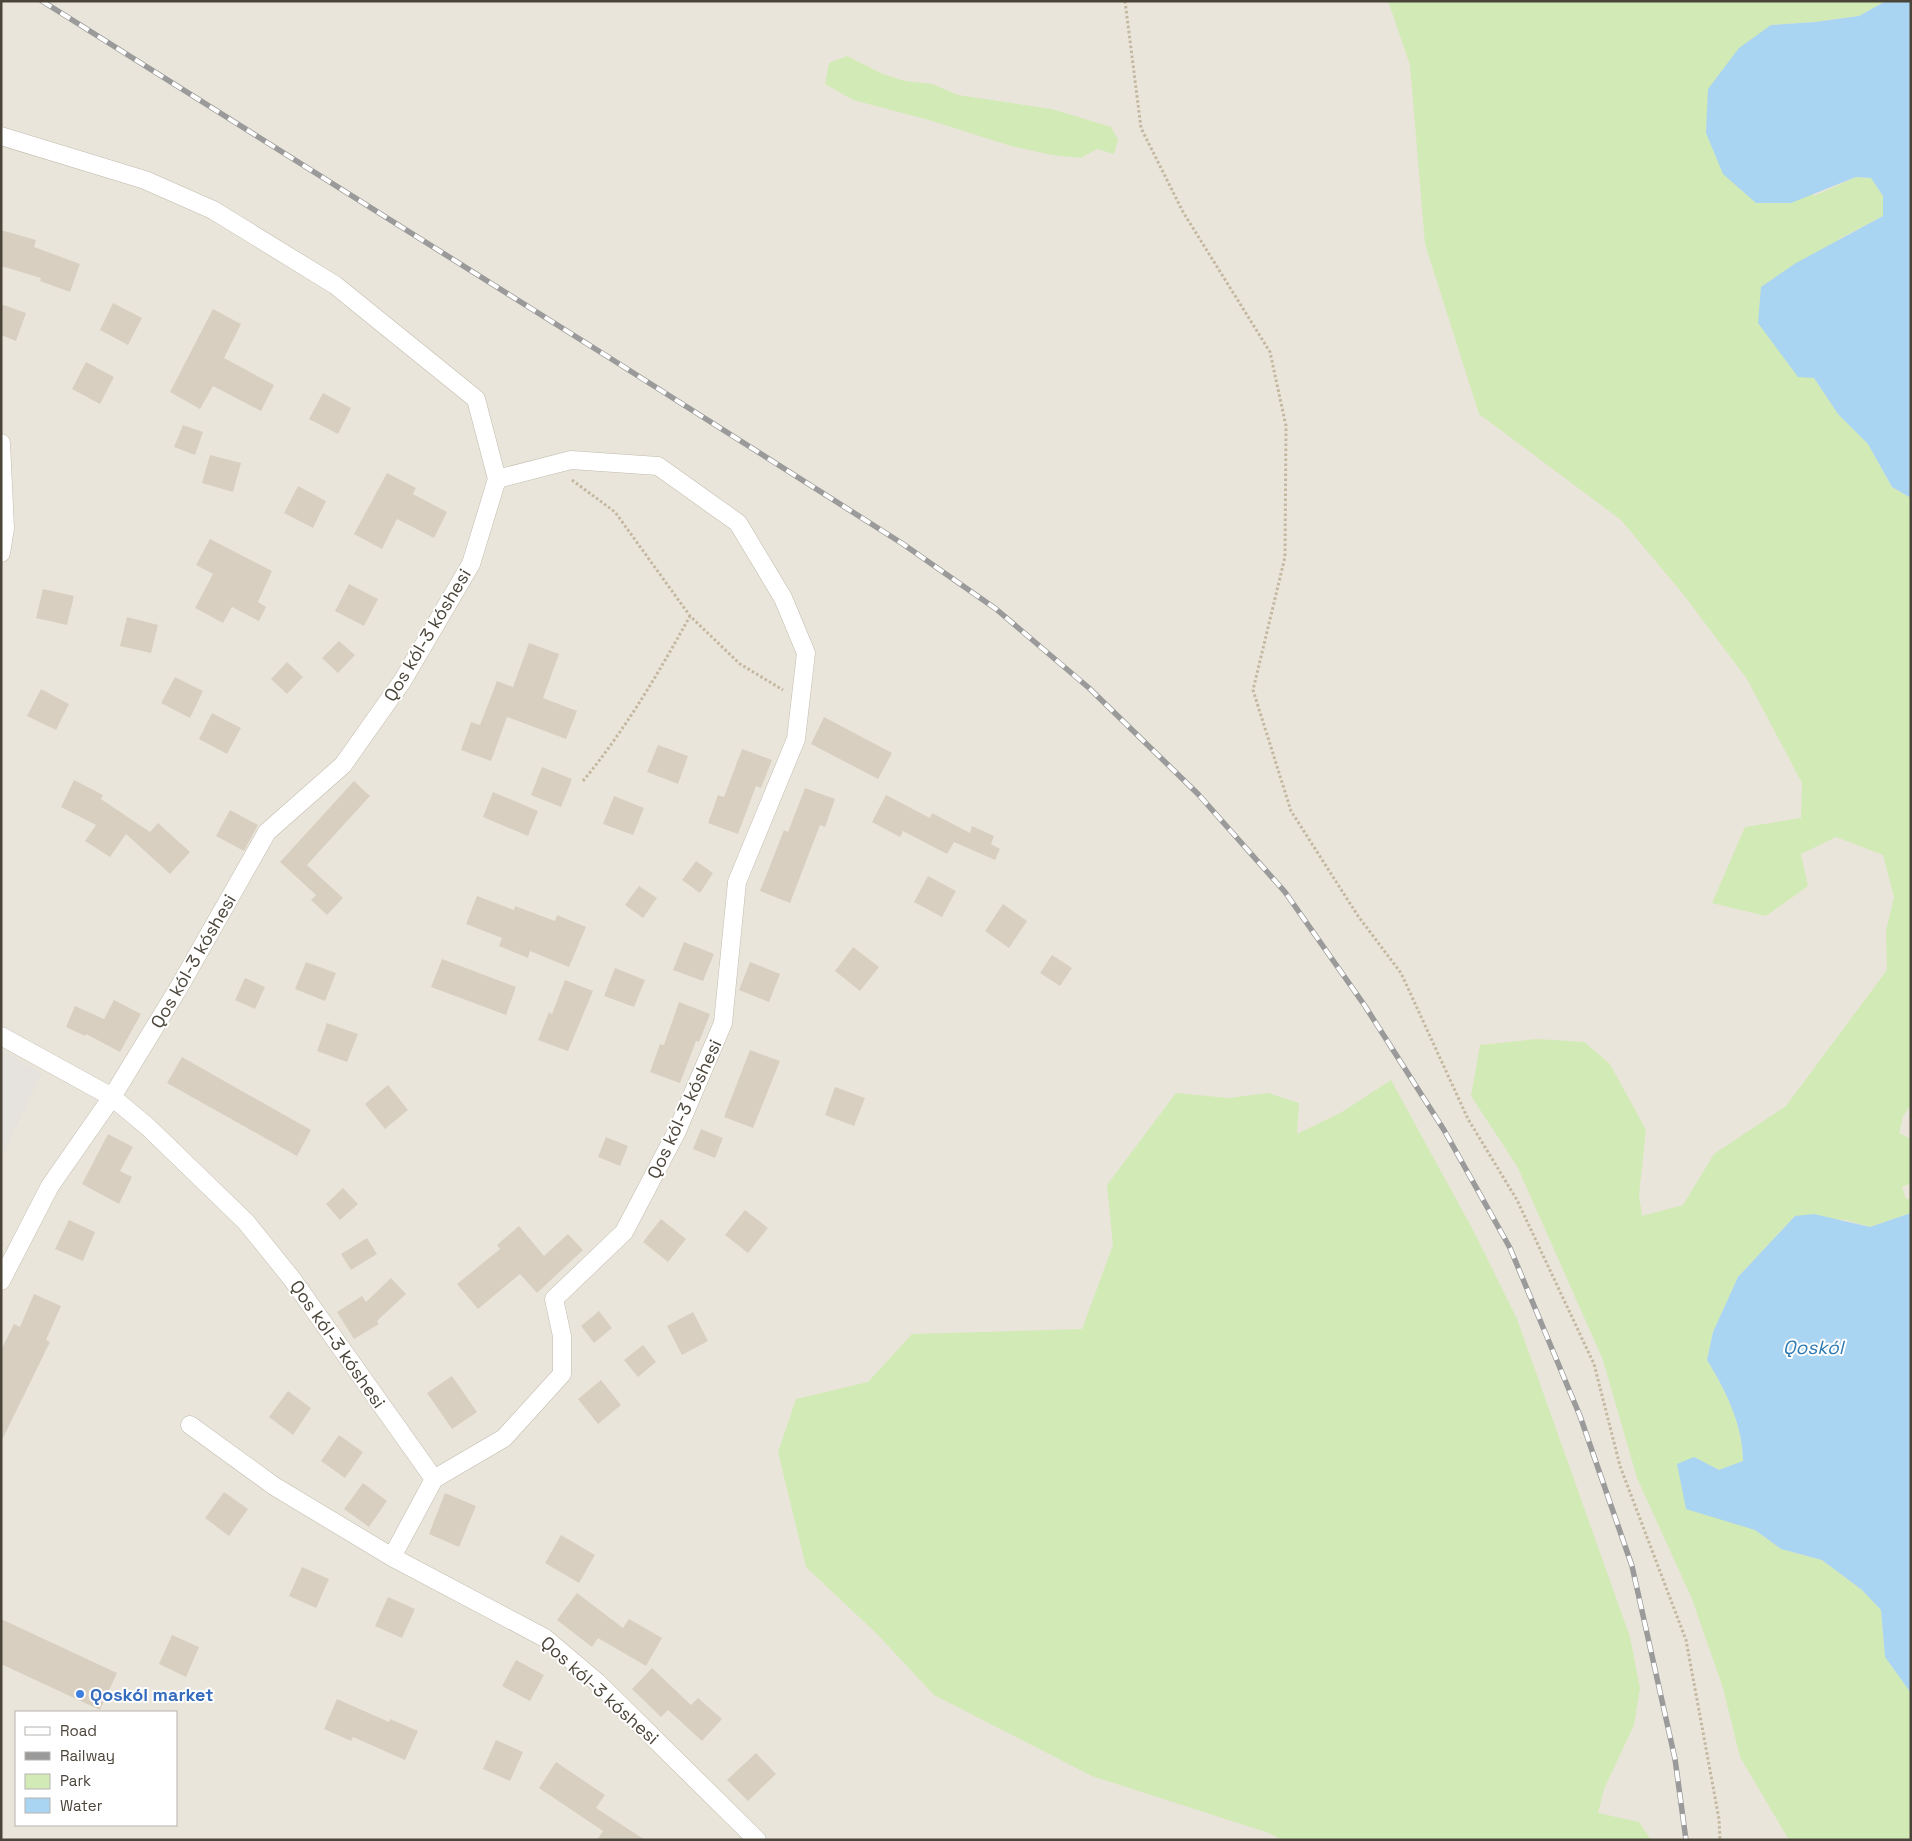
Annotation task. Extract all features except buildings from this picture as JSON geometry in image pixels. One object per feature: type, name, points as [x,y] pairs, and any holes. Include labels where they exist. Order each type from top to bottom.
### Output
[{"type":"street","points":[[1,136],[145,180],[213,210],[335,285],[476,398],[497,479],[551,465]]},
{"type":"street","points":[[1,442],[5,528],[1,553]]},
{"type":"street","name":"Qos kól-3 kóshesi","points":[[497,479],[471,564],[402,680],[343,765],[266,832],[178,989],[112,1097],[148,1127],[246,1222],[292,1279],[434,1479],[504,1438],[562,1374],[562,1336],[554,1299],[624,1232],[677,1131],[723,1023],[737,882],[796,738],[806,653],[783,598],[738,523],[658,466],[571,460],[551,465]]},
{"type":"street","points":[[1,1036],[112,1097],[50,1186],[1,1281]]},
{"type":"street","name":"Qos kól-3 kóshesi","points":[[190,1425],[274,1486],[392,1558],[545,1638],[597,1682],[756,1840]]},
{"type":"street","points":[[392,1558],[434,1479]]},
{"type":"path","points":[[1125,1],[1141,128],[1183,212],[1270,352],[1286,426],[1285,557],[1253,690],[1291,811],[1358,916],[1401,973],[1468,1118],[1517,1200],[1594,1364],[1620,1466],[1686,1640],[1719,1819],[1720,1840]]},
{"type":"path","points":[[551,465],[614,512],[690,616],[740,664],[800,700]]},
{"type":"path","points":[[583,781],[606,753],[654,681],[690,616]]},
{"type":"shaded area","points":[[1,1],[1911,1],[1911,1840],[1,1840]]},
{"type":"shaded area","points":[[1,1050],[42,1073],[1,1158]]},
{"type":"green space","points":[[1388,1],[1886,1],[1859,16],[1771,25],[1814,196],[1856,177],[1871,178],[1883,196],[1883,216],[1839,239],[1814,378],[1838,414],[1868,444],[1892,487],[1911,498],[1911,1105],[1903,1116],[1899,1133],[1911,1139],[1911,1183],[1902,1187],[1906,1199],[1911,1199],[1911,1213],[1870,1227],[1846,1220],[1795,1216],[1738,1277],[1713,1332],[1707,1360],[1727,1396],[1737,1421],[1743,1461],[1719,1470],[1694,1457],[1723,1519],[1755,1530],[1781,1549],[1822,1560],[1862,1590],[1881,1610],[1885,1657],[1911,1693],[1911,1840],[1789,1840],[1740,1757],[1723,1688],[1692,1599],[1637,1478],[1603,1360],[1517,1166],[1471,1096],[1480,1045],[1537,1039],[1584,1042],[1610,1064],[1646,1130],[1639,1195],[1642,1216],[1683,1205],[1714,1154],[1786,1106],[1887,970],[1886,931],[1894,897],[1883,855],[1836,837],[1801,854],[1808,886],[1766,916],[1712,903],[1745,827],[1801,818],[1802,783],[1747,679],[1683,594],[1621,520],[1479,414],[1425,244],[1410,65]]},
{"type":"green space","points":[[847,56],[883,74],[905,81],[932,84],[958,95],[1052,109],[1111,127],[1118,140],[1114,154],[1097,149],[1081,158],[1052,155],[1011,146],[929,120],[853,100],[825,84],[829,63]]},
{"type":"green space","points":[[1391,1080],[1473,1230],[1517,1319],[1630,1637],[1640,1688],[1634,1725],[1604,1789],[1598,1813],[1639,1822],[1651,1840],[1282,1840],[1269,1833],[1092,1776],[934,1695],[877,1634],[806,1567],[778,1452],[796,1399],[868,1382],[912,1334],[1082,1329],[1113,1245],[1107,1185],[1176,1093],[1229,1098],[1268,1093],[1299,1103],[1297,1134],[1342,1112]]},
{"type":"water","points":[[1886,1],[1911,1],[1911,498],[1892,487],[1868,444],[1838,414],[1814,378],[1798,377],[1758,323],[1761,287],[1796,263],[1883,216],[1883,196],[1871,178],[1856,177],[1791,203],[1756,203],[1723,174],[1706,133],[1708,89],[1739,48],[1771,25],[1859,16]]},
{"type":"water","name":"Qoskól","points":[[1911,1213],[1911,1693],[1885,1657],[1881,1610],[1862,1590],[1822,1560],[1781,1549],[1755,1530],[1686,1509],[1677,1464],[1694,1457],[1719,1470],[1743,1461],[1737,1421],[1727,1396],[1707,1360],[1713,1332],[1738,1277],[1795,1216],[1814,1214],[1870,1227]]},
{"type":"railway","points":[[42,1],[903,544],[996,609],[1089,688],[1198,794],[1285,892],[1365,1006],[1444,1130],[1510,1248],[1580,1416],[1632,1566],[1675,1759],[1686,1840]]},
{"type":"place","name":"Qoskól market","points":[[80,1694]]}]
